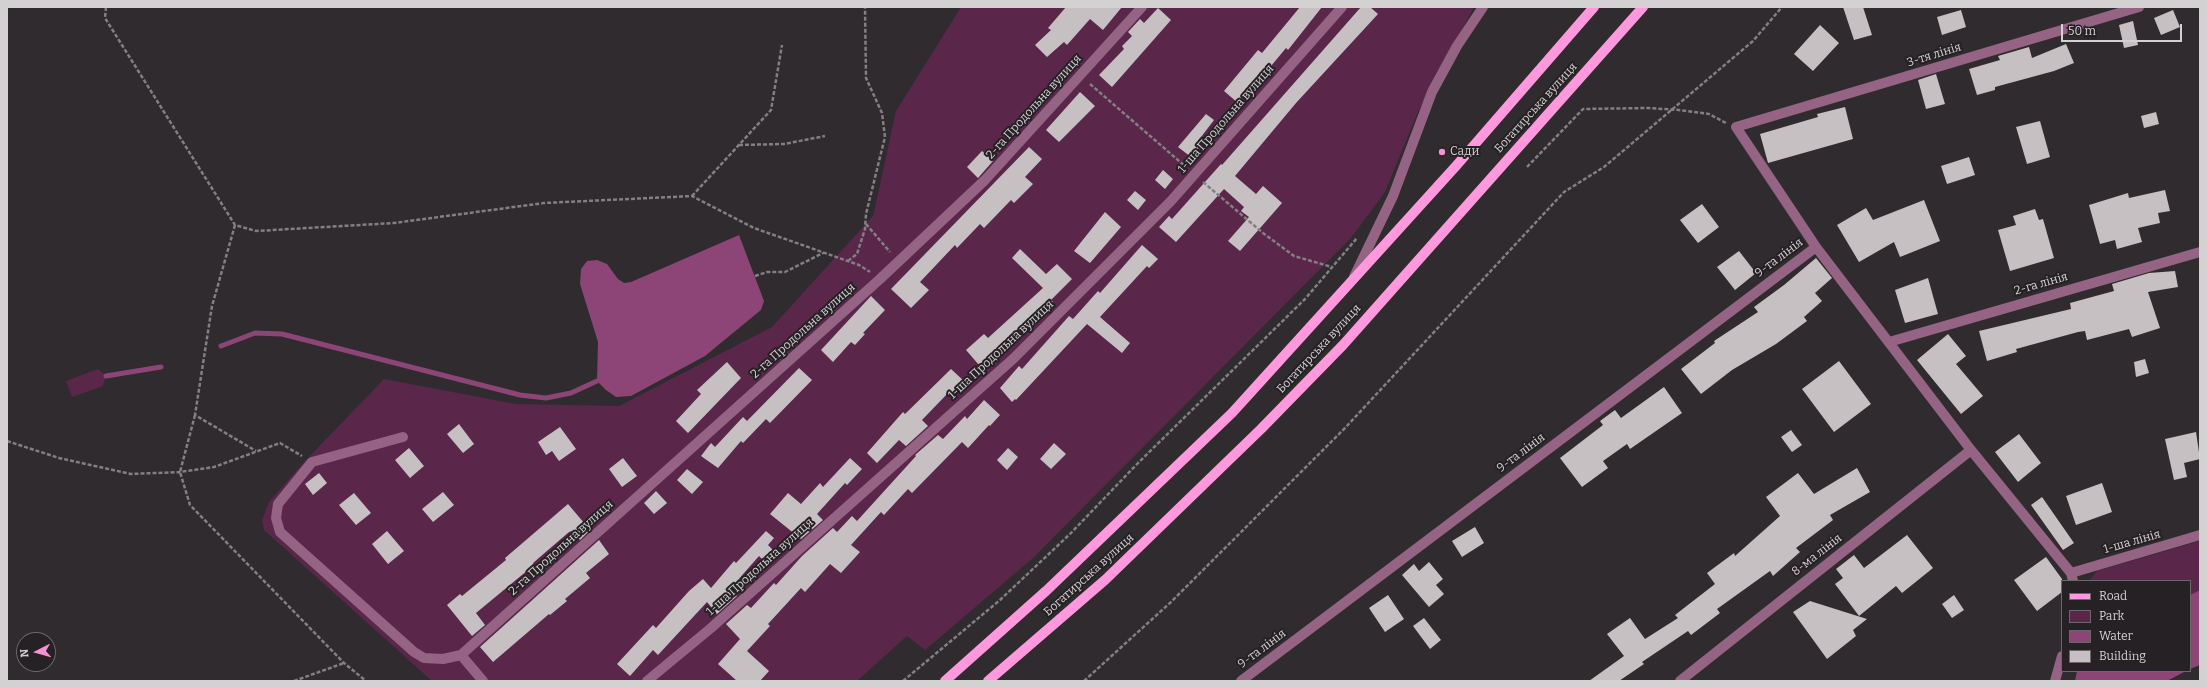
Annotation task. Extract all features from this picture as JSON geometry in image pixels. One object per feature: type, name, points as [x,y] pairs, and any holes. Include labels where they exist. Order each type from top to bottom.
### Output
[{"type":"main road","name":"Богатирська вулиця","points":[[944,681],[1046,591],[1232,413],[1349,286],[1594,7]]},
{"type":"main road","name":"Богатирська вулиця","points":[[988,681],[1105,580],[1261,429],[1343,345],[1642,7]]},
{"type":"street","name":"2-га Продольна вулиця","points":[[461,655],[880,279],[985,180],[1142,7]]},
{"type":"street","name":"1-ша Продольна вулиця","points":[[647,681],[711,628],[1013,359],[1170,201],[1342,7]]},
{"type":"street","points":[[1349,286],[1393,196],[1432,92],[1456,46],[1483,7]]},
{"type":"street","name":"3-тя лінія","points":[[1736,127],[2139,7]]},
{"type":"street","points":[[1736,127],[1816,246],[1971,450],[2072,577]]},
{"type":"street","name":"9-та лінія","points":[[1241,681],[1816,246]]},
{"type":"street","name":"2-га лінія","points":[[1888,342],[2200,252]]},
{"type":"street","points":[[403,437],[312,462],[278,504],[276,518],[280,532],[414,652],[424,658],[443,659],[461,655],[483,681]]},
{"type":"street","name":"8-ма лінія","points":[[1680,681],[1971,450]]},
{"type":"street","name":"1-ша лінія","points":[[2072,577],[2200,535]]},
{"type":"street","points":[[2056,681],[2061,660]]},
{"type":"path","points":[[106,7],[105,18],[235,225],[256,232],[394,223],[544,202],[692,196],[754,228],[859,265],[880,279]]},
{"type":"path","points":[[848,261],[857,254],[866,223],[885,138],[882,113],[866,78],[865,7]]},
{"type":"path","points":[[1084,681],[1171,602],[1345,428],[1564,192],[1604,167],[1672,110],[1753,41],[1782,7]]},
{"type":"path","points":[[692,196],[771,110],[782,45]]},
{"type":"path","points":[[1527,167],[1583,109],[1672,110],[1709,114],[1736,127]]},
{"type":"path","points":[[739,145],[784,144],[825,136]]},
{"type":"path","points":[[866,223],[880,242],[899,261]]},
{"type":"path","points":[[235,225],[212,306],[195,415],[187,437],[180,472],[190,505],[344,663],[366,681]]},
{"type":"path","points":[[903,681],[1000,600],[1070,534],[1138,463],[1305,299],[1360,234]]},
{"type":"path","points":[[754,276],[767,272],[785,272],[823,252]]},
{"type":"path","points":[[195,415],[256,452]]},
{"type":"path","points":[[7,441],[59,458],[131,474],[180,472],[214,467],[280,443],[312,462]]},
{"type":"path","points":[[294,681],[344,663]]},
{"type":"green space","points":[[961,7],[1474,7],[1418,112],[1385,192],[1351,238],[1033,558],[925,650],[907,636],[857,681],[432,681],[264,530],[262,520],[269,502],[303,463],[384,379],[516,404],[619,406],[772,327],[873,216],[896,111]]},
{"type":"green space","points":[[98,369],[106,376],[103,386],[72,397],[66,381]]},
{"type":"green space","points":[[2200,541],[2200,590],[2191,594],[2191,580],[2090,580],[2097,571]]},
{"type":"water","points":[[739,235],[764,301],[761,310],[705,356],[631,396],[616,397],[606,390],[597,381],[598,342],[580,284],[581,269],[587,261],[597,260],[607,264],[618,279],[624,283],[631,282]]},
{"type":"water","points":[[2200,590],[2200,665],[2191,669],[2191,594]]},
{"type":"water","points":[[2077,672],[2184,672],[2167,681],[2075,681]]},
{"type":"building","points":[[1066,7],[1122,7],[1103,30],[1090,19],[1067,45],[1064,42],[1047,57],[1035,45],[1051,30],[1048,28]]},
{"type":"building","points":[[1300,7],[1322,7],[1288,50],[1286,48],[1266,72],[1264,71],[1238,103],[1224,91],[1258,50],[1262,53]]},
{"type":"building","points":[[1361,7],[1370,7],[1378,14],[1296,103],[1235,176],[1256,194],[1263,186],[1282,203],[1240,251],[1228,241],[1249,217],[1241,211],[1244,207],[1224,189],[1176,242],[1159,227],[1169,216],[1172,219],[1221,164],[1222,165]]},
{"type":"building","points":[[1843,7],[1863,7],[1872,35],[1854,40]]},
{"type":"building","points":[[1158,8],[1171,20],[1112,87],[1099,75],[1124,49],[1122,46],[1132,36],[1128,32],[1140,19],[1144,23]]},
{"type":"building","points":[[1961,10],[1966,27],[1942,35],[1937,17]]},
{"type":"building","points":[[2173,10],[2180,27],[2161,35],[2154,18]]},
{"type":"building","points":[[2133,21],[2138,45],[2124,48],[2119,25]]},
{"type":"building","points":[[1820,25],[1839,43],[1813,71],[1794,54]]},
{"type":"building","points":[[2066,44],[2074,63],[2054,71],[1995,87],[1995,90],[1977,95],[1969,69],[2000,60],[1998,56],[2029,47],[2032,58]]},
{"type":"building","points":[[1936,74],[1945,104],[1926,109],[1918,80]]},
{"type":"building","points":[[1080,92],[1095,106],[1059,142],[1046,130]]},
{"type":"building","points":[[1845,107],[1853,139],[1768,163],[1760,134],[1818,117],[1817,114]]},
{"type":"building","points":[[2156,112],[2159,124],[2144,128],[2141,116]]},
{"type":"building","points":[[1206,114],[1214,120],[1198,141],[1202,144],[1191,157],[1178,147]]},
{"type":"building","points":[[2040,121],[2050,157],[2027,164],[2016,127]]},
{"type":"building","points":[[1029,147],[1042,159],[1025,177],[1033,184],[1014,203],[1011,200],[984,228],[980,224],[957,248],[955,245],[920,282],[929,290],[911,308],[891,289]]},
{"type":"building","points":[[982,151],[993,161],[978,178],[967,167]]},
{"type":"building","points":[[1969,157],[1975,175],[1947,184],[1941,166]]},
{"type":"building","points":[[1163,170],[1173,179],[1165,189],[1155,180]]},
{"type":"building","points":[[2165,190],[2170,211],[2158,213],[2160,223],[2138,228],[2142,242],[2117,249],[2115,240],[2100,244],[2089,205],[2128,193],[2129,198]]},
{"type":"building","points":[[1135,191],[1146,200],[1138,210],[1127,200]]},
{"type":"building","points":[[1924,200],[1940,241],[1900,257],[1894,242],[1859,262],[1837,225],[1866,208],[1873,220]]},
{"type":"building","points":[[1702,204],[1719,227],[1698,243],[1680,220]]},
{"type":"building","points":[[2035,209],[2039,220],[2043,219],[2054,258],[2010,271],[1998,230],[2016,225],[2013,216]]},
{"type":"building","points":[[1105,212],[1121,227],[1090,263],[1074,251]]},
{"type":"building","points":[[1142,245],[1158,259],[1149,268],[1147,266],[1100,317],[1130,343],[1122,353],[1087,324],[1016,400],[1015,399],[1012,402],[1000,388],[1019,366],[1022,369],[1069,316],[1073,319],[1098,291],[1100,293]]},
{"type":"building","points":[[1020,249],[1046,274],[1057,264],[1072,279],[1051,300],[1053,302],[1037,316],[1034,314],[997,348],[997,353],[984,365],[979,365],[966,350],[984,334],[988,338],[1043,288],[1012,258]]},
{"type":"building","points":[[1739,251],[1756,273],[1735,290],[1717,267]]},
{"type":"building","points":[[1816,258],[1832,278],[1815,293],[1822,301],[1804,317],[1807,321],[1776,344],[1732,370],[1701,394],[1681,369],[1715,343],[1714,341],[1758,312],[1754,307],[1784,285]]},
{"type":"building","points":[[2175,271],[2178,287],[2148,292],[2160,328],[2132,337],[2129,329],[2087,340],[2085,331],[2078,332],[2016,349],[2017,352],[1987,361],[1979,331],[2071,309],[2070,303],[2114,291],[2112,284],[2149,273]]},
{"type":"building","points":[[1928,278],[1938,314],[1905,323],[1895,290]]},
{"type":"building","points":[[871,296],[885,310],[863,333],[865,334],[855,345],[851,342],[833,362],[821,350]]},
{"type":"building","points":[[1948,334],[1966,356],[1956,364],[1983,396],[1961,414],[1917,360]]},
{"type":"building","points":[[2145,359],[2149,373],[2136,377],[2134,362]]},
{"type":"building","points":[[1839,361],[1871,404],[1834,432],[1802,389]]},
{"type":"building","points":[[727,362],[741,378],[688,433],[676,421],[701,394],[697,390]]},
{"type":"building","points":[[799,368],[812,380],[770,423],[766,419],[743,443],[741,441],[718,468],[701,456],[711,443],[715,447],[743,417],[747,421]]},
{"type":"building","points":[[951,369],[965,382],[951,396],[948,393],[922,420],[928,426],[906,446],[899,440],[877,463],[867,453],[903,412],[905,414]]},
{"type":"building","points":[[1664,387],[1682,413],[1630,449],[1627,444],[1603,461],[1608,468],[1582,487],[1560,458],[1603,425],[1600,421],[1615,410],[1621,418]]},
{"type":"building","points":[[984,400],[1000,415],[990,426],[989,425],[968,448],[962,442],[912,493],[908,489],[884,515],[881,512],[851,545],[860,552],[841,573],[830,564],[805,592],[801,588],[768,624],[770,626],[747,651],[769,671],[760,681],[737,681],[718,664],[740,639],[726,624],[747,605],[751,608],[774,583],[776,585],[802,556],[833,528],[837,532],[852,516],[857,521],[916,456],[915,455],[938,435],[943,439],[965,416],[967,419]]},
{"type":"building","points":[[459,424],[474,444],[463,453],[447,434]]},
{"type":"building","points":[[560,427],[576,449],[559,461],[552,451],[546,455],[538,442]]},
{"type":"building","points":[[1791,430],[1802,445],[1792,452],[1781,437]]},
{"type":"building","points":[[2196,432],[2200,459],[2184,463],[2187,477],[2174,480],[2165,439]]},
{"type":"building","points":[[2019,434],[2041,463],[2018,482],[1995,452]]},
{"type":"building","points":[[1054,443],[1066,454],[1051,469],[1040,459]]},
{"type":"building","points":[[409,448],[424,466],[410,478],[395,460]]},
{"type":"building","points":[[1008,448],[1018,457],[1007,470],[997,460]]},
{"type":"building","points":[[623,458],[637,476],[622,487],[609,469]]},
{"type":"building","points":[[850,458],[862,469],[847,485],[845,483],[817,514],[823,520],[801,539],[770,514],[788,493],[801,504],[820,483],[823,487]]},
{"type":"building","points":[[1857,468],[1870,492],[1830,515],[1833,520],[1796,548],[1800,552],[1773,576],[1770,571],[1717,609],[1720,613],[1691,635],[1688,631],[1642,662],[1644,664],[1619,681],[1589,681],[1624,656],[1607,634],[1630,618],[1645,639],[1678,618],[1675,615],[1715,584],[1707,573],[1734,553],[1735,556],[1780,516],[1766,497],[1798,473],[1814,494]]},
{"type":"building","points":[[687,469],[703,482],[692,494],[677,480]]},
{"type":"building","points":[[319,473],[327,483],[313,495],[305,484]]},
{"type":"building","points":[[2102,483],[2112,512],[2076,525],[2066,496]]},
{"type":"building","points":[[656,491],[667,503],[654,514],[644,503]]},
{"type":"building","points":[[443,492],[454,505],[433,522],[422,509]]},
{"type":"building","points":[[354,493],[371,513],[356,525],[339,505]]},
{"type":"building","points":[[2042,497],[2074,543],[2063,550],[2031,505]]},
{"type":"building","points":[[568,504],[590,530],[580,540],[572,531],[569,532],[533,563],[534,565],[476,613],[485,625],[472,636],[447,605],[460,594],[462,596],[506,560],[505,558]]},
{"type":"building","points":[[1475,527],[1484,543],[1462,557],[1452,541]]},
{"type":"building","points":[[387,531],[404,551],[388,564],[372,544]]},
{"type":"building","points":[[766,531],[774,538],[768,545],[773,550],[763,560],[759,556],[730,589],[737,596],[717,614],[707,602],[658,655],[653,650],[630,676],[617,664],[653,625],[656,628],[689,591],[703,579],[711,588],[734,561],[736,563]]},
{"type":"building","points":[[1907,535],[1933,568],[1902,593],[1896,586],[1859,616],[1835,584],[1843,578],[1836,569],[1854,555],[1864,568]]},
{"type":"building","points":[[599,540],[609,554],[586,573],[590,578],[565,599],[567,601],[550,615],[549,614],[493,662],[480,647]]},
{"type":"building","points":[[2046,557],[2062,579],[2061,593],[2037,611],[2014,580]]},
{"type":"building","points":[[1429,562],[1443,579],[1436,585],[1444,594],[1429,607],[1402,575],[1414,564],[1419,571]]},
{"type":"building","points":[[1388,595],[1404,619],[1385,632],[1369,608]]},
{"type":"building","points":[[1954,595],[1964,610],[1952,618],[1942,604]]},
{"type":"building","points":[[1810,601],[1867,619],[1853,630],[1856,636],[1827,659],[1793,612]]},
{"type":"building","points":[[1424,618],[1441,640],[1430,649],[1413,626]]},
{"type":"waterway","points":[[221,346],[255,333],[282,334],[520,395],[546,398],[571,393],[597,381]]},
{"type":"waterway","points":[[106,376],[161,367]]},
{"type":"place","name":"Сади","points":[[1442,152]]}]
